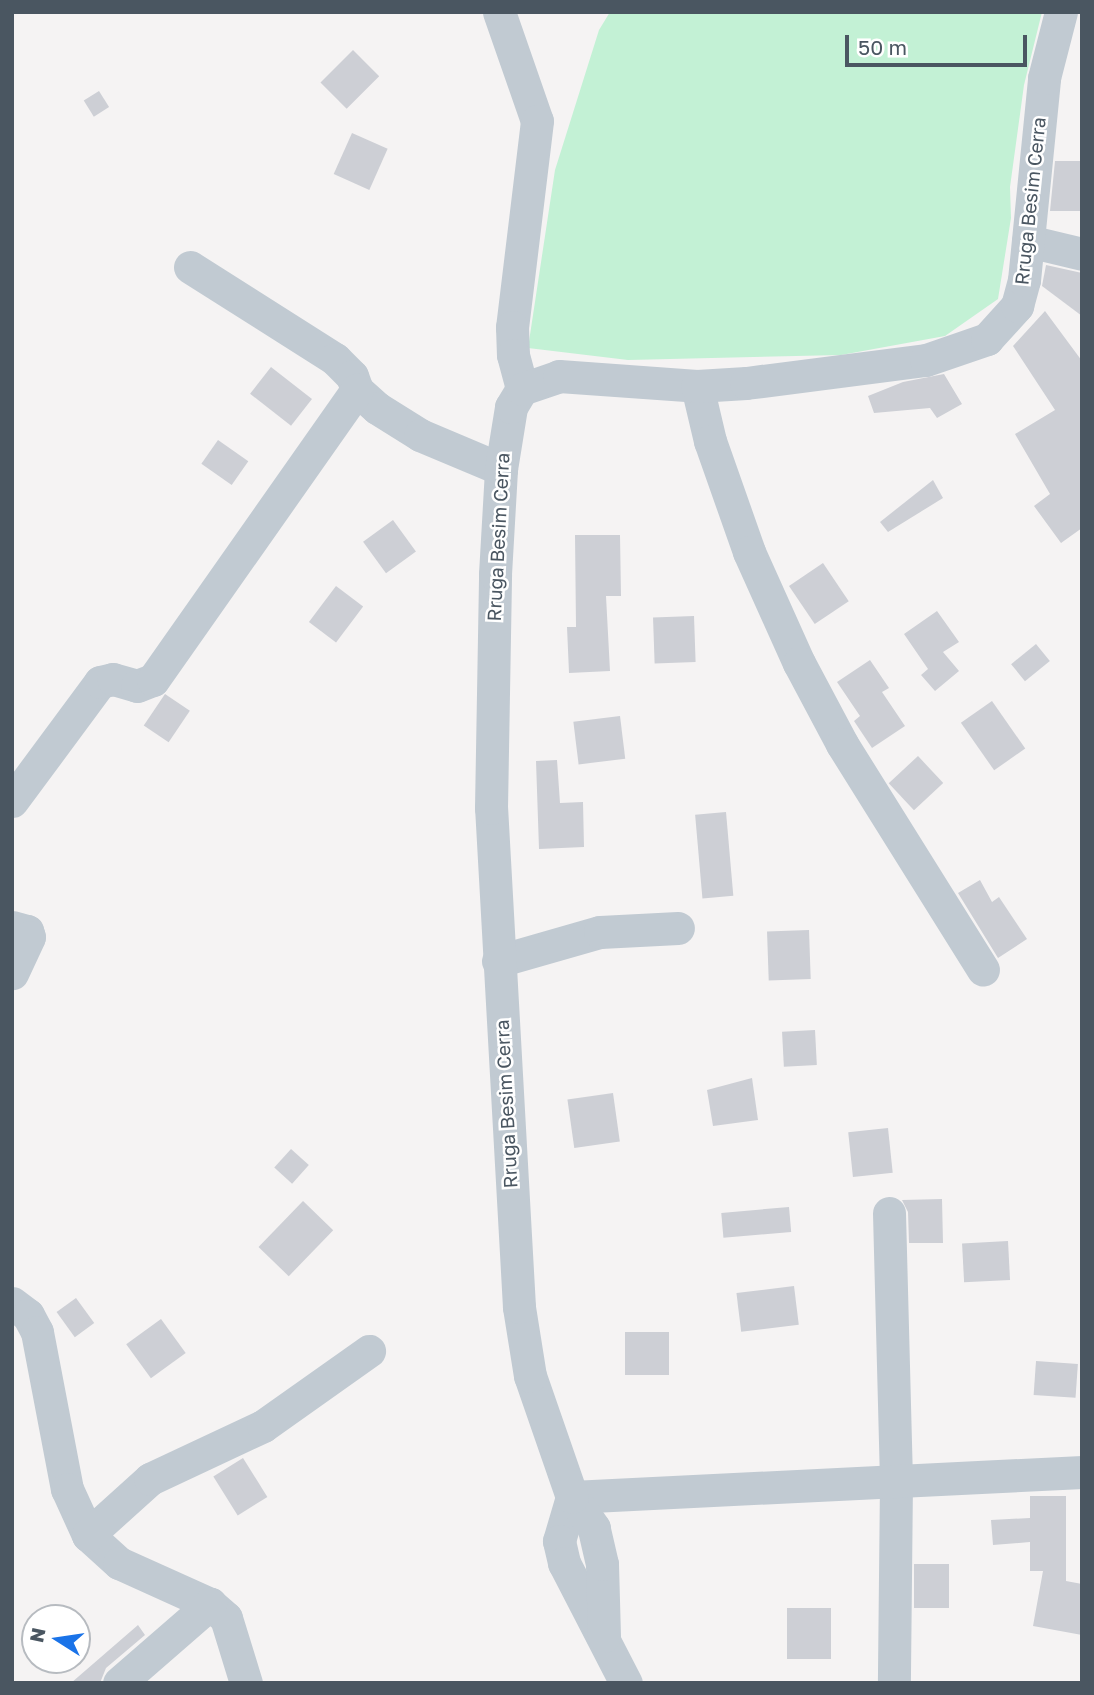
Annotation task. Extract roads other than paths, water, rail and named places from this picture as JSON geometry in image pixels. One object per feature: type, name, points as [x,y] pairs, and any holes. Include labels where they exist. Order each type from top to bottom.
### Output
[{"type":"street","points":[[499,12],[537,121],[512,327],[513,355],[522,389]]},
{"type":"street","name":"Rruga Besim Cerra","points":[[626,1683],[604,1636],[602,1564],[594,1528],[572,1497],[522,1343],[491,808],[492,677],[501,468],[511,407],[522,389],[559,376],[697,386],[867,369],[966,350],[1004,325],[1017,306],[1028,241],[1044,78],[1061,12]]},
{"type":"street","points":[[1028,241],[1082,254]]},
{"type":"street","points":[[190,267],[335,359],[352,376],[357,390],[420,435],[501,468]]},
{"type":"street","points":[[697,386],[710,442],[750,552],[799,663],[842,744],[983,970]]},
{"type":"street","points":[[12,801],[100,682],[113,679],[137,686],[153,680],[357,390]]},
{"type":"street","points":[[12,927],[27,931],[29,937],[12,974]]},
{"type":"street","points":[[498,961],[600,932],[678,928]]},
{"type":"street","points":[[889,1213],[896,1481],[894,1683]]},
{"type":"street","points":[[12,1303],[28,1315],[37,1332],[67,1489],[88,1535],[119,1563],[211,1604],[226,1618],[235,1636],[246,1683]]},
{"type":"street","points":[[88,1535],[150,1479],[263,1426],[369,1351]]},
{"type":"street","points":[[572,1497],[1082,1472]]},
{"type":"street","points":[[119,1683],[211,1604]]}]
